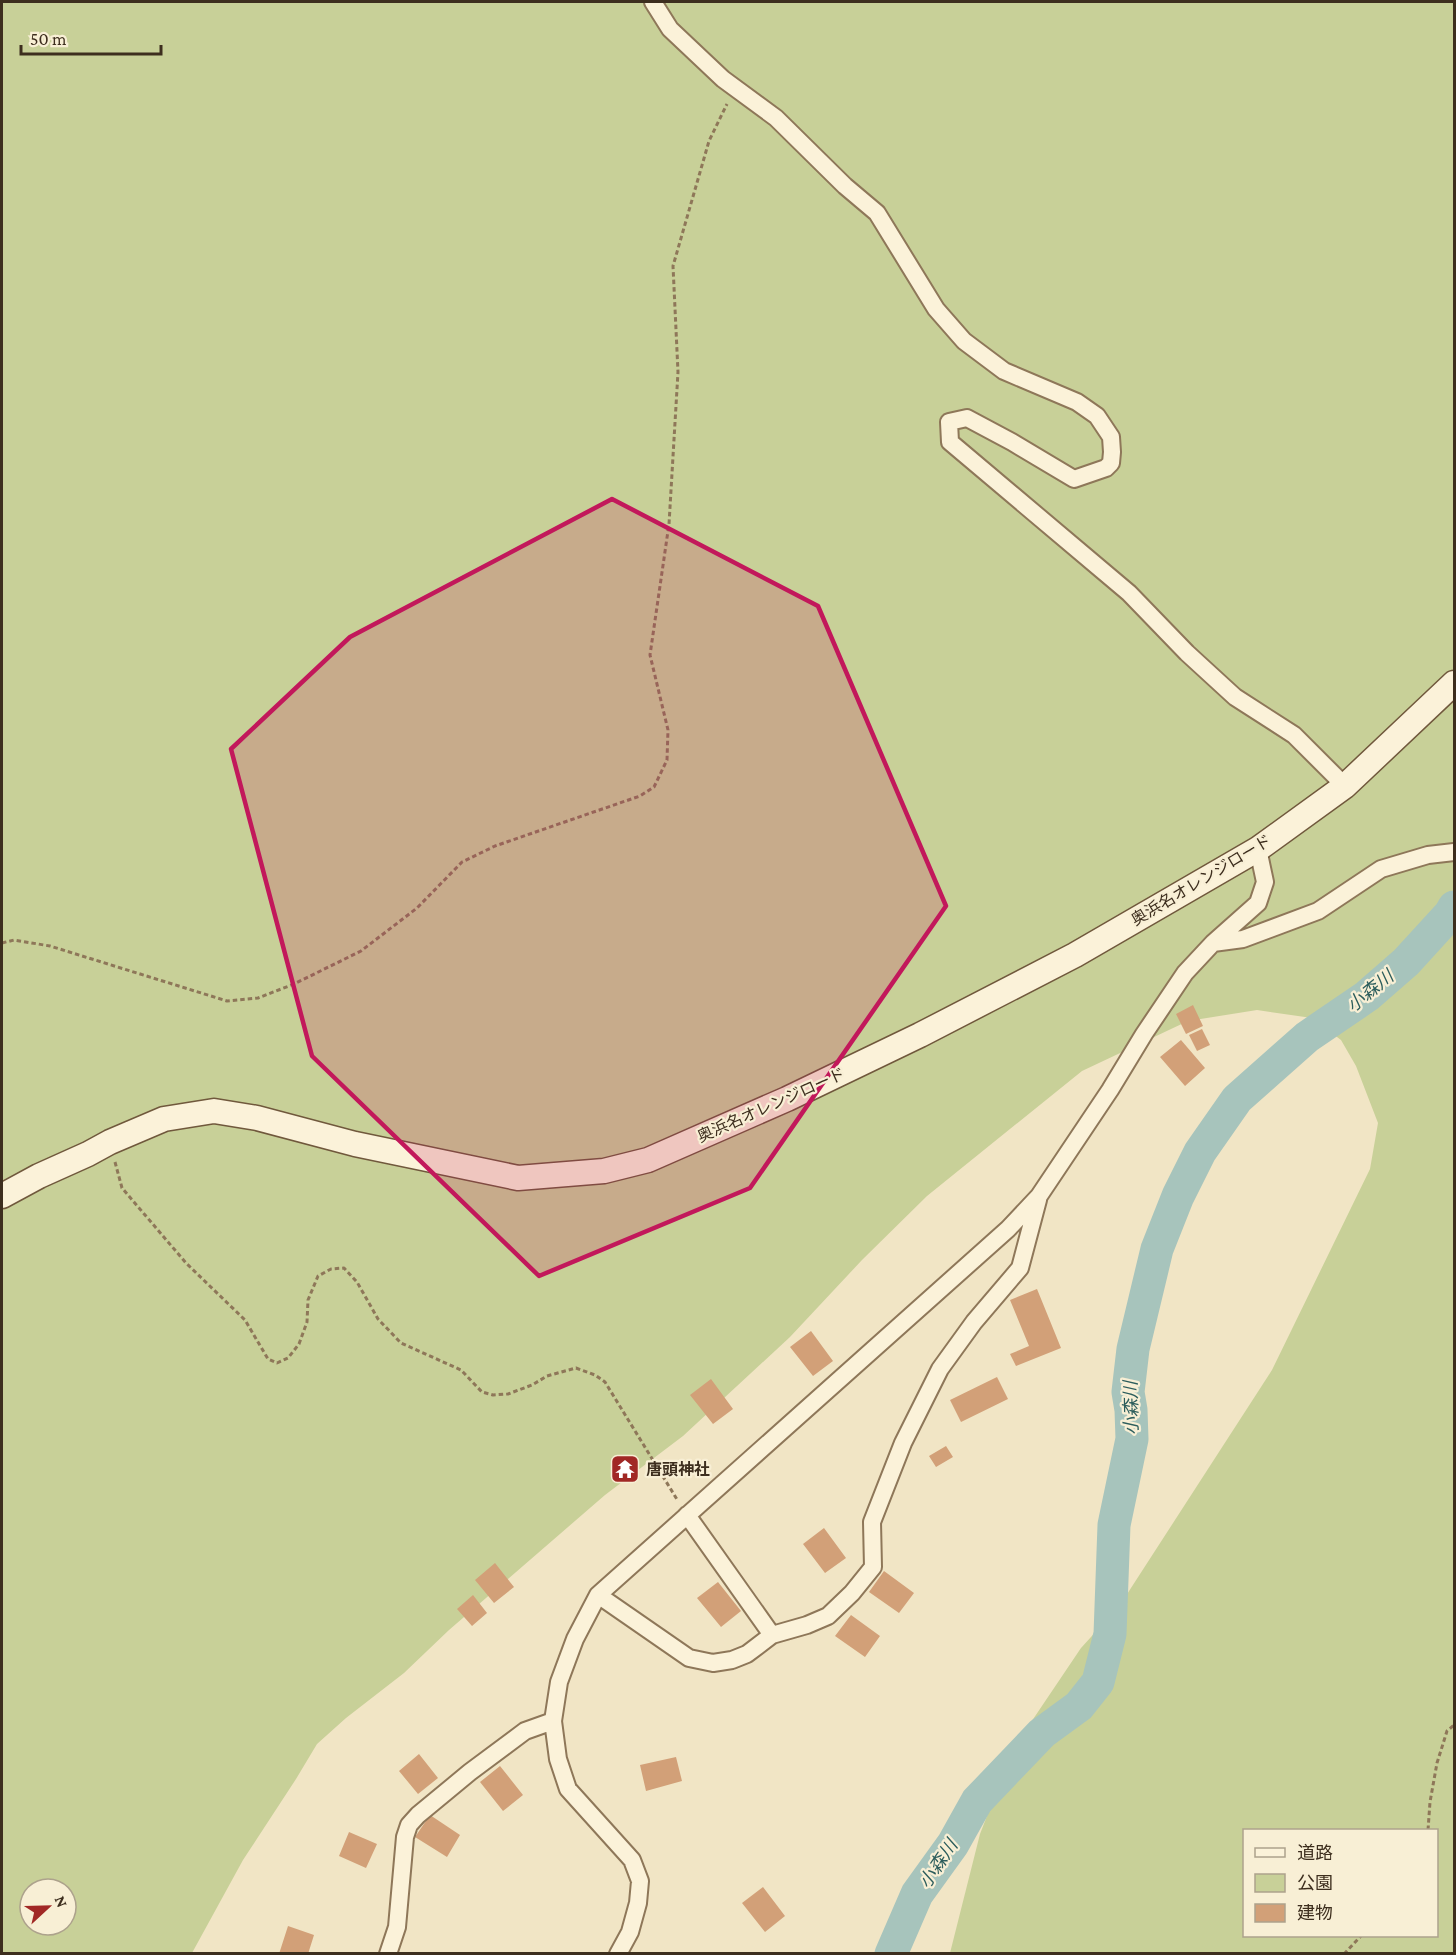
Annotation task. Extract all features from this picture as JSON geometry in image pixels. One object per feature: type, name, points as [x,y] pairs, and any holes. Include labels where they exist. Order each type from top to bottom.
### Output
[{"type":"street","points":[[652,2],[670,29],[734,88],[776,118],[876,213],[936,309],[964,340],[1004,371],[1077,402],[1097,416],[1111,437],[1112,452],[1110,463],[1106,468],[1074,479],[967,418],[949,422],[950,442],[1129,593],[1187,653],[1235,697],[1294,735],[1345,786]]},
{"type":"street","name":"奥浜名オレンジロード","points":[[2,1197],[39,1176],[164,1119],[214,1111],[257,1118],[355,1144],[518,1178],[604,1171],[648,1160],[787,1099],[920,1035],[1075,955],[1258,849],[1345,786],[1455,683]]},
{"type":"street","points":[[618,1953],[630,1932],[638,1903],[640,1881],[632,1860],[568,1789],[558,1759],[553,1721],[559,1682],[575,1639],[598,1595],[1008,1229],[1040,1196],[1179,981],[1213,943],[1258,903],[1265,882],[1258,849]]},
{"type":"street","points":[[1213,943],[1243,939],[1318,911],[1381,869],[1428,855],[1455,852]]},
{"type":"street","points":[[598,1595],[689,1658],[713,1663],[732,1660],[747,1654],[772,1635],[828,1616],[852,1593],[873,1567],[872,1522],[903,1443],[940,1369],[974,1322],[1020,1268],[1040,1196]]},
{"type":"street","points":[[687,1515],[772,1635]]},
{"type":"street","points":[[388,1953],[397,1927],[405,1837],[409,1825],[418,1815],[488,1758],[525,1731],[553,1721]]},
{"type":"path","points":[[2,943],[14,940],[50,946],[227,1001],[258,998],[294,984],[361,951],[417,908],[462,862],[495,846],[640,796],[654,787],[667,760],[668,730],[650,654],[669,524],[678,372],[673,266],[709,141],[734,88]]},
{"type":"path","points":[[110,1142],[122,1188],[186,1263],[245,1320],[268,1359],[277,1363],[288,1358],[298,1344],[307,1322],[308,1300],[318,1276],[331,1269],[345,1268],[357,1282],[378,1319],[401,1343],[461,1370],[482,1392],[492,1395],[508,1394],[532,1385],[547,1376],[576,1368],[595,1375],[605,1382],[687,1515]]},
{"type":"path","points":[[1428,1829],[1437,1763],[1447,1731],[1455,1725]]},
{"type":"path","points":[[1344,1953],[1359,1937]]},
{"type":"highlighted area","points":[[612,499],[818,606],[946,906],[750,1188],[539,1276],[312,1056],[231,749],[350,637]]},
{"type":"green space","points":[[2,2],[1454,2],[1454,1953],[950,1953],[980,1834],[1013,1749],[1081,1648],[1120,1605],[1272,1370],[1370,1169],[1378,1123],[1356,1066],[1341,1040],[1312,1018],[1257,1010],[1188,1021],[1082,1071],[927,1196],[862,1260],[790,1337],[683,1436],[605,1495],[449,1630],[404,1673],[346,1718],[317,1744],[243,1860],[192,1953],[2,1954]]},
{"type":"building","points":[[1193,1005],[1203,1026],[1186,1034],[1176,1014]]},
{"type":"building","points":[[1202,1029],[1210,1045],[1197,1051],[1189,1035]]},
{"type":"building","points":[[1181,1040],[1205,1068],[1185,1086],[1160,1057]]},
{"type":"building","points":[[1037,1289],[1061,1348],[1016,1366],[1010,1354],[1029,1346],[1010,1300]]},
{"type":"building","points":[[811,1331],[833,1361],[813,1376],[790,1347]]},
{"type":"building","points":[[997,1377],[1008,1399],[961,1422],[950,1400]]},
{"type":"building","points":[[711,1379],[733,1409],[713,1424],[690,1395]]},
{"type":"building","points":[[946,1446],[953,1457],[936,1467],[929,1456]]},
{"type":"building","points":[[824,1528],[846,1558],[825,1573],[803,1544]]},
{"type":"building","points":[[495,1563],[514,1587],[494,1603],[475,1580]]},
{"type":"building","points":[[884,1571],[914,1593],[899,1613],[869,1592]]},
{"type":"building","points":[[718,1582],[741,1611],[721,1627],[697,1598]]},
{"type":"building","points":[[473,1595],[487,1613],[472,1626],[457,1609]]},
{"type":"building","points":[[851,1615],[880,1636],[865,1657],[835,1636]]},
{"type":"building","points":[[419,1754],[438,1778],[418,1794],[399,1771]]},
{"type":"building","points":[[676,1757],[682,1781],[646,1791],[640,1765]]},
{"type":"building","points":[[500,1766],[523,1795],[503,1811],[480,1782]]},
{"type":"building","points":[[430,1815],[460,1835],[447,1857],[415,1837]]},
{"type":"building","points":[[349,1832],[377,1844],[366,1868],[339,1856]]},
{"type":"building","points":[[763,1887],[785,1916],[765,1932],[742,1903]]},
{"type":"building","points":[[288,1926],[314,1935],[308,1954],[279,1954]]},
{"type":"waterway","name":"小森川","points":[[891,1954],[917,1894],[953,1844],[977,1801],[1042,1733],[1079,1706],[1098,1682],[1110,1634],[1114,1525],[1132,1439],[1128,1392],[1133,1349],[1157,1249],[1178,1196],[1200,1152],[1237,1099],[1307,1037],[1367,996],[1406,962],[1454,907]]},
{"type":"place","name":"唐頭神社","points":[[625,1469]]}]
